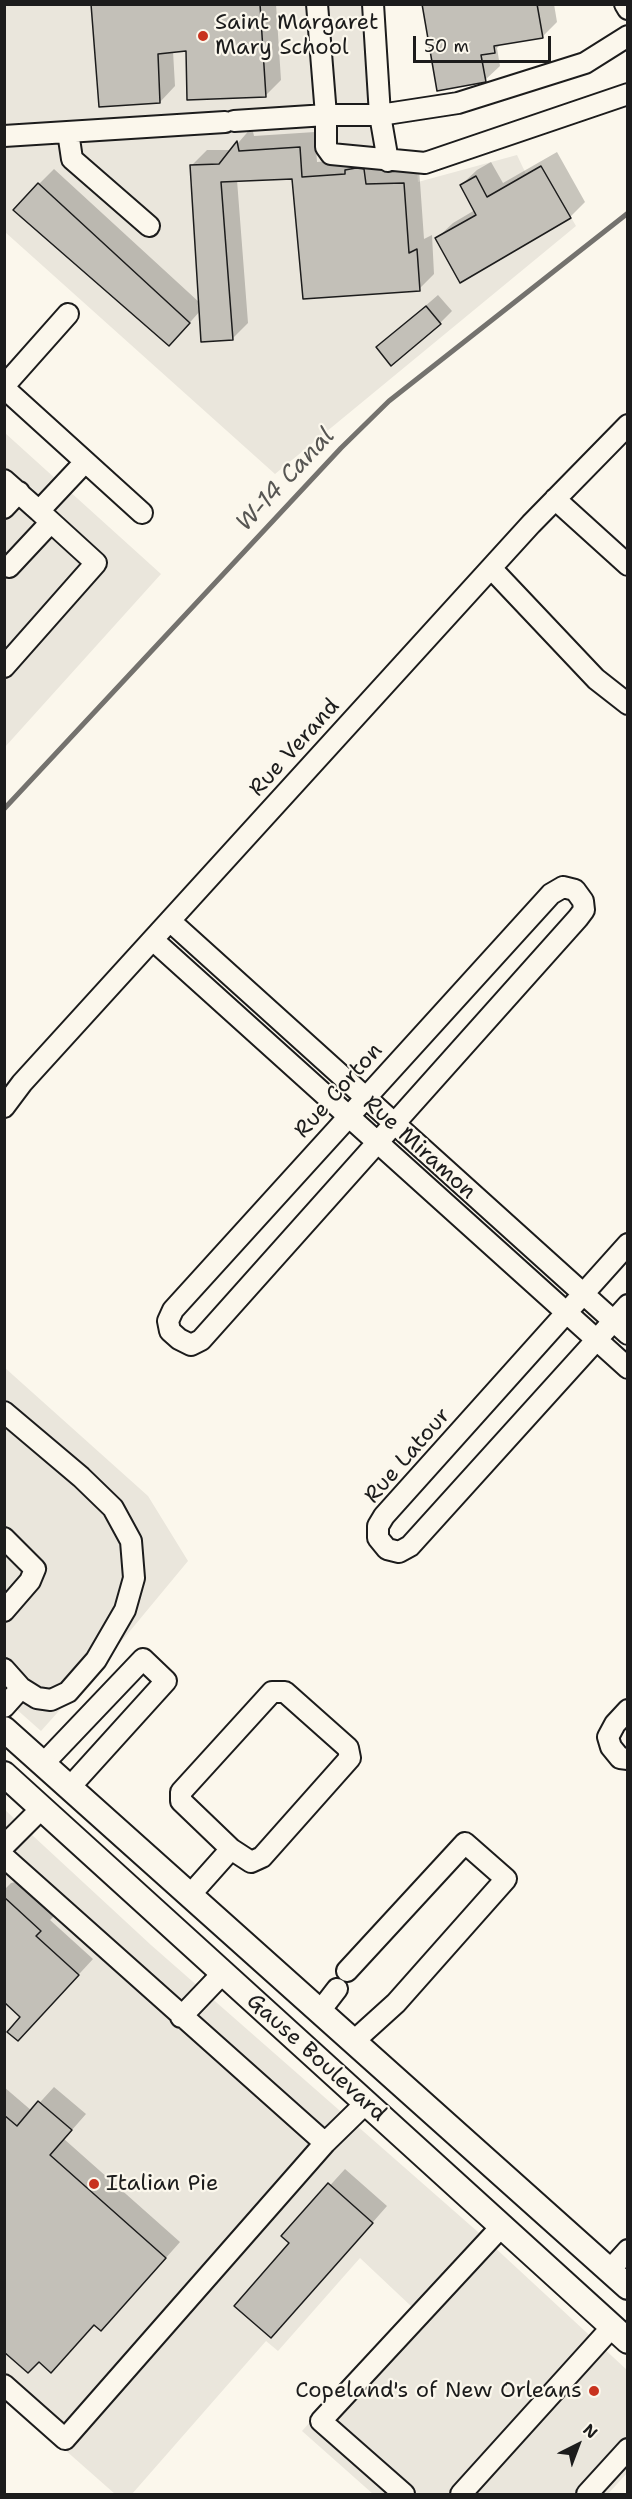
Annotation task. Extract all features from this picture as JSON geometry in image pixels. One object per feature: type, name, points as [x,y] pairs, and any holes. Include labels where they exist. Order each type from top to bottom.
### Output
[{"type":"main road","name":"Gause Boulevard","points":[[4,1729],[627,2287]]},
{"type":"main road","name":"Gause Boulevard","points":[[4,1774],[501,2226],[622,2326]]},
{"type":"main road","points":[[223,1973],[250,1949]]},
{"type":"street","points":[[317,4],[326,115],[326,147],[331,154],[425,163],[627,94]]},
{"type":"street","points":[[625,4],[627,9]]},
{"type":"street","points":[[378,9],[380,116],[388,160]]},
{"type":"street","points":[[4,136],[326,115],[380,116],[458,103],[585,63],[627,36]]},
{"type":"street","points":[[68,132],[72,159],[149,226]]},
{"type":"street","points":[[68,314],[4,387],[142,513]]},
{"type":"street","name":"Rue Verand","points":[[4,1107],[22,1083],[491,568],[627,425]]},
{"type":"street","points":[[9,567],[85,462]]},
{"type":"street","points":[[4,508],[12,486],[96,563],[4,667]]},
{"type":"street","points":[[555,500],[627,565]]},
{"type":"street","points":[[491,568],[596,679],[627,704]]},
{"type":"street","name":"Rue Corton","points":[[563,887],[575,890],[583,901],[584,910],[578,918],[396,1125],[201,1340],[191,1345],[179,1340],[170,1331],[168,1321],[173,1310],[365,1097],[551,894],[563,887]]},
{"type":"street","name":"Rue Miramon","points":[[170,921],[620,1327]]},
{"type":"street","name":"Rue Miramon","points":[[153,940],[627,1368]]},
{"type":"street","name":"Rue Latour","points":[[627,1244],[567,1314],[384,1516],[378,1526],[378,1538],[387,1549],[399,1552],[410,1546],[596,1340],[620,1327],[627,1305]]},
{"type":"street","points":[[4,1412],[81,1477],[113,1508],[131,1541],[134,1578],[125,1610],[102,1650],[68,1692],[51,1700],[38,1698],[21,1688],[5,1670]]},
{"type":"street","points":[[4,1611],[30,1581],[35,1569],[5,1540]]},
{"type":"street","points":[[44,1764],[143,1659],[166,1681],[70,1787]]},
{"type":"street","points":[[4,1707],[21,1688]]},
{"type":"street","points":[[273,1692],[285,1692],[348,1748],[350,1758],[262,1857],[251,1862],[231,1849],[181,1801],[181,1792],[273,1692]]},
{"type":"street","points":[[627,1710],[608,1737],[610,1747],[620,1758],[627,1759]]},
{"type":"street","points":[[4,1846],[42,1808]]},
{"type":"street","points":[[347,1971],[465,1843],[506,1879],[396,2003],[354,2041]]},
{"type":"street","points":[[190,1895],[231,1849]]},
{"type":"street","points":[[4,1857],[325,2144]]},
{"type":"street","points":[[181,2017],[223,1973]]},
{"type":"street","points":[[320,2011],[337,1989]]},
{"type":"street","points":[[4,2385],[65,2439],[325,2144],[366,2103]]},
{"type":"street","points":[[404,2494],[321,2421],[501,2226]]},
{"type":"street","points":[[609,2271],[627,2250]]},
{"type":"street","points":[[461,2494],[622,2326]]},
{"type":"street","points":[[587,2494],[627,2449]]},
{"type":"shaded area","points":[[5,4],[380,5],[395,171],[417,171],[418,182],[517,155],[526,174],[541,166],[576,226],[275,474],[5,232]]},
{"type":"shaded area","points":[[5,433],[161,574],[5,747]]},
{"type":"shaded area","points":[[4,1367],[148,1496],[188,1561],[125,1637],[41,1731],[5,1699]]},
{"type":"shaded area","points":[[4,1809],[151,1945],[478,2232],[627,2370],[627,2473],[608,2494],[373,2494],[302,2431],[412,2307],[360,2258],[278,2351],[266,2341],[132,2494],[115,2494],[5,2397]]},
{"type":"building","points":[[91,4],[260,4],[266,97],[187,100],[186,51],[158,54],[160,103],[99,107]]},
{"type":"building","points":[[422,4],[537,4],[543,38],[494,46],[495,53],[481,55],[486,82],[437,91]]},
{"type":"building","points":[[237,141],[239,151],[300,147],[302,177],[345,174],[345,170],[356,168],[364,169],[366,184],[404,183],[409,253],[417,249],[420,291],[303,299],[292,179],[221,182],[233,340],[201,342],[190,165],[219,164]]},
{"type":"building","points":[[541,166],[571,218],[460,283],[435,238],[476,215],[460,185],[476,176],[487,197]]},
{"type":"building","points":[[38,183],[190,323],[169,346],[13,210]]},
{"type":"building","points":[[426,306],[441,324],[391,366],[376,347]]},
{"type":"building","points":[[4,1897],[41,1931],[36,1936],[79,1975],[18,2041],[7,2032],[20,2017],[4,2002]]},
{"type":"building","points":[[38,2101],[72,2130],[50,2155],[166,2258],[101,2331],[94,2325],[51,2373],[39,2362],[28,2373],[4,2352],[4,2115],[17,2126]]},
{"type":"building","points":[[328,2183],[373,2223],[271,2338],[234,2306],[289,2243],[281,2236]]},
{"type":"waterway","name":"W-14 Canal","points":[[4,809],[341,448],[389,401],[628,213]]},
{"type":"place","name":"Saint Margaret Mary School","points":[[203,36]]},
{"type":"place","name":"Italian Pie","points":[[94,2184]]},
{"type":"place","name":"Copeland's of New Orleans","points":[[594,2391]]}]
